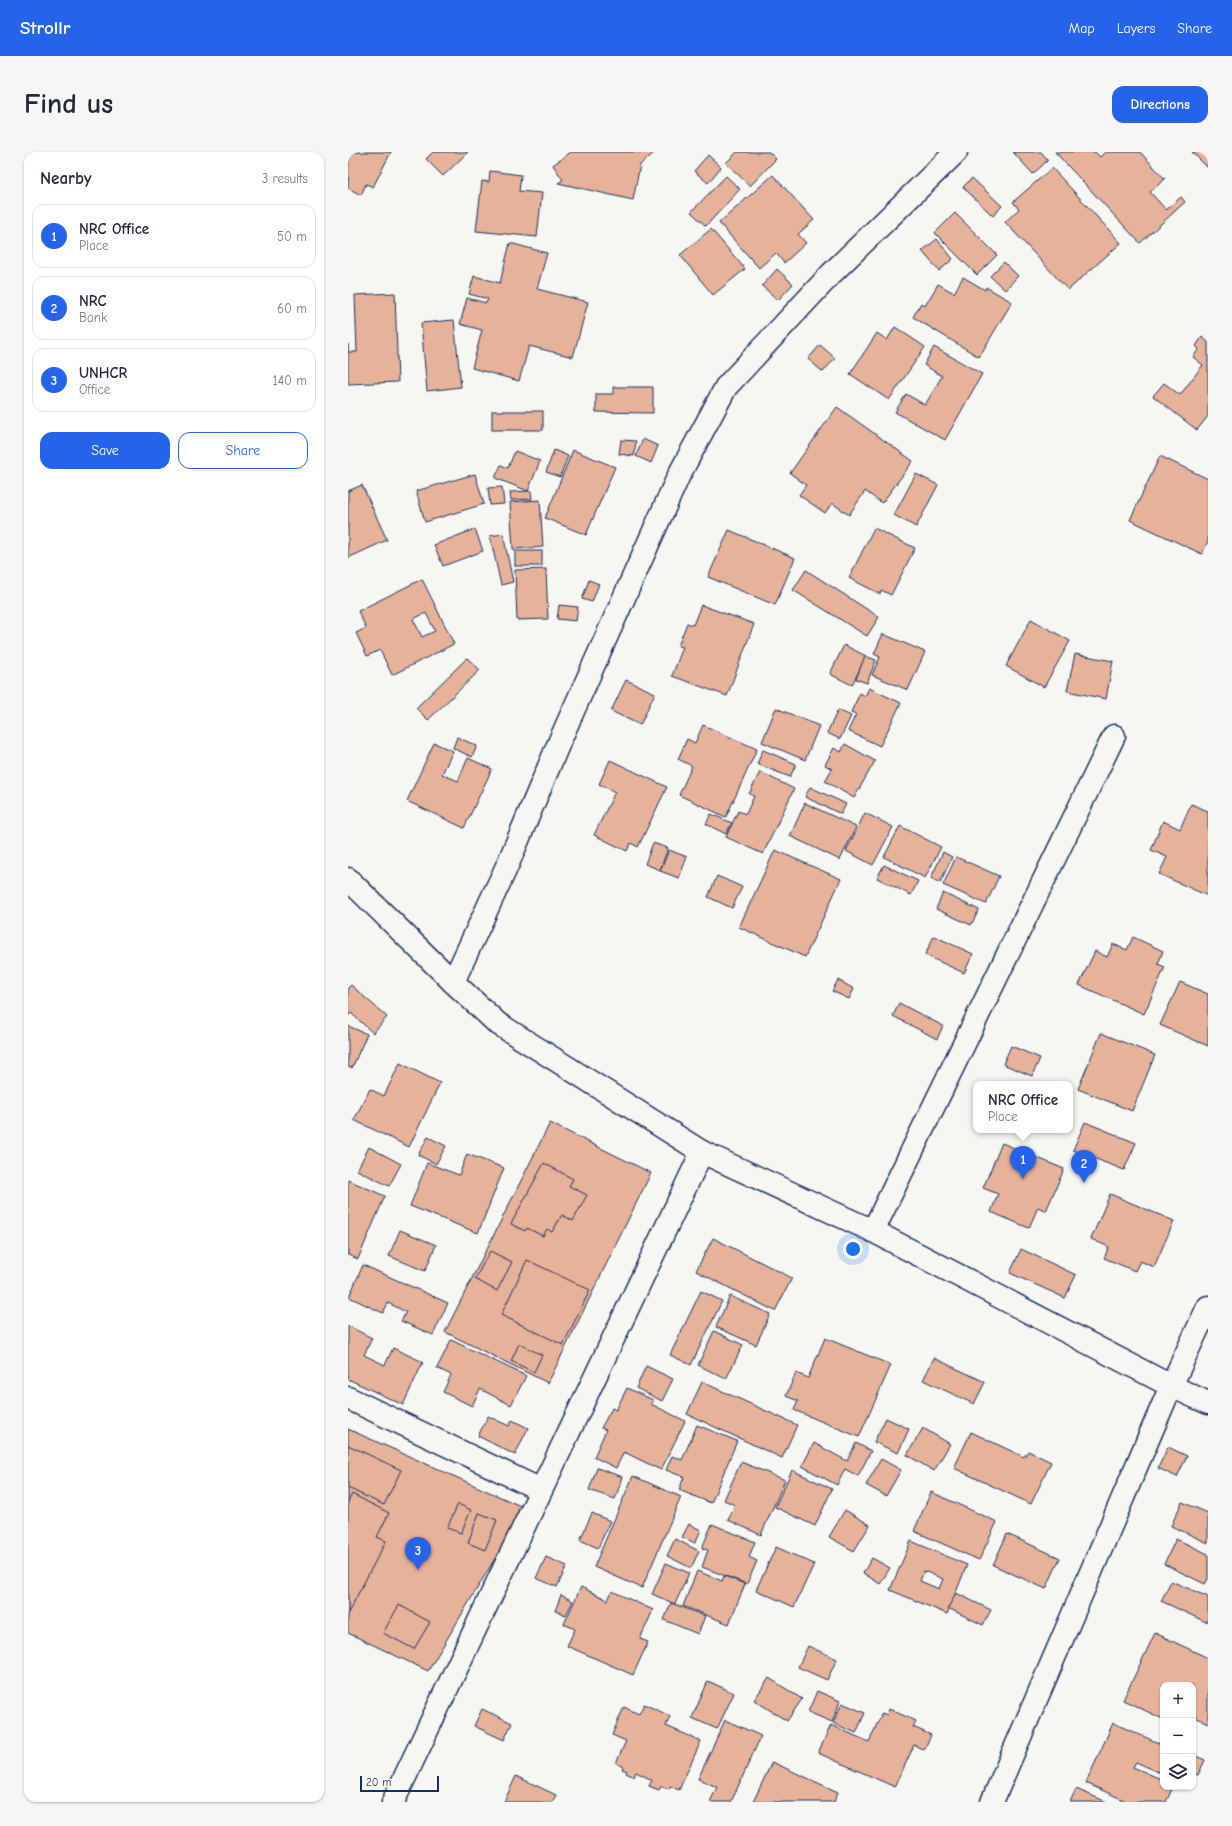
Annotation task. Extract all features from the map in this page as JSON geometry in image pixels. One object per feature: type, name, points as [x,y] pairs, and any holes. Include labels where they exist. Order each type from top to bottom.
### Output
[{"type":"street","points":[[452,982],[507,866],[561,738],[679,474],[726,387],[832,273],[956,152]]},
{"type":"street","points":[[873,1231],[1114,736]]},
{"type":"street","points":[[348,879],[452,982],[497,1022],[702,1152],[873,1231],[1171,1386],[1208,1403]]},
{"type":"street","points":[[393,1802],[702,1152]]},
{"type":"street","points":[[992,1802],[1171,1386],[1208,1307]]},
{"type":"street","points":[[348,1398],[541,1490]]},
{"type":"building","points":[[349,152],[391,152],[373,187],[366,184],[361,195],[348,188]]},
{"type":"building","points":[[433,152],[468,152],[443,176],[426,159]]},
{"type":"building","points":[[571,152],[655,152],[640,165],[633,200],[558,183],[563,180],[553,165]]},
{"type":"building","points":[[737,152],[769,152],[776,159],[750,186],[726,163]]},
{"type":"building","points":[[1013,152],[1041,152],[1048,160],[1033,174]]},
{"type":"building","points":[[1055,152],[1095,152],[1100,157],[1105,152],[1140,152],[1165,179],[1150,192],[1166,210],[1181,197],[1185,202],[1140,243]]},
{"type":"building","points":[[1192,152],[1208,152],[1208,168]]},
{"type":"building","points":[[708,155],[721,167],[708,183],[694,171]]},
{"type":"building","points":[[1052,168],[1121,243],[1068,290],[1005,222],[1019,209],[1013,202]]},
{"type":"building","points":[[490,171],[521,175],[519,191],[542,193],[537,237],[476,231],[482,181],[489,182]]},
{"type":"building","points":[[773,175],[814,220],[798,234],[806,243],[784,263],[776,253],[759,268],[719,223]]},
{"type":"building","points":[[726,176],[740,189],[706,226],[691,212]]},
{"type":"building","points":[[972,178],[1002,206],[993,216],[963,187]]},
{"type":"building","points":[[955,213],[997,255],[977,275],[935,233]]},
{"type":"building","points":[[711,229],[745,269],[713,295],[680,255]]},
{"type":"building","points":[[937,239],[953,259],[939,271],[922,251]]},
{"type":"building","points":[[510,243],[547,253],[537,289],[588,302],[573,357],[529,346],[519,381],[472,368],[482,330],[460,324],[467,298],[486,303],[488,299],[469,294],[474,276],[500,283]]},
{"type":"building","points":[[1004,262],[1018,276],[1005,290],[990,276]]},
{"type":"building","points":[[777,269],[793,284],[778,300],[762,286]]},
{"type":"building","points":[[963,277],[985,290],[986,287],[1012,302],[979,357],[913,317],[921,303],[925,306],[938,284],[954,293]]},
{"type":"building","points":[[395,293],[398,382],[348,384],[348,352],[357,352],[355,295]]},
{"type":"building","points":[[454,320],[461,387],[427,391],[421,323]]},
{"type":"building","points":[[895,327],[925,347],[889,400],[850,374],[877,333],[887,340]]},
{"type":"building","points":[[1202,337],[1208,342],[1208,416],[1197,430],[1153,396],[1164,383],[1180,395],[1203,365],[1193,357],[1199,349],[1196,346]]},
{"type":"building","points":[[820,345],[835,358],[823,372],[808,359]]},
{"type":"building","points":[[934,347],[982,374],[945,440],[895,412],[906,394],[925,405],[942,376],[924,365]]},
{"type":"building","points":[[613,387],[653,387],[653,413],[596,412],[596,394],[613,394]]},
{"type":"building","points":[[837,407],[913,461],[882,503],[865,491],[849,515],[832,503],[825,513],[799,495],[806,485],[790,473]]},
{"type":"building","points":[[492,411],[543,411],[543,430],[492,430]]},
{"type":"building","points":[[643,439],[658,446],[651,463],[636,456]]},
{"type":"building","points":[[621,440],[636,441],[634,456],[619,454]]},
{"type":"building","points":[[554,450],[568,456],[560,477],[546,472]]},
{"type":"building","points":[[573,450],[615,467],[586,535],[545,518]]},
{"type":"building","points":[[515,451],[540,461],[528,491],[495,478],[501,465],[508,468]]},
{"type":"building","points":[[1160,456],[1208,479],[1208,541],[1202,554],[1130,520]]},
{"type":"building","points":[[475,474],[484,504],[425,522],[416,491]]},
{"type":"building","points":[[916,474],[938,485],[916,527],[894,515]]},
{"type":"building","points":[[362,485],[387,540],[348,558],[348,491]]},
{"type":"building","points":[[502,487],[504,504],[490,505],[488,488]]},
{"type":"building","points":[[531,491],[532,499],[511,500],[510,492]]},
{"type":"building","points":[[540,500],[543,547],[513,549],[510,502]]},
{"type":"building","points":[[874,528],[915,548],[891,595],[881,590],[880,594],[849,578]]},
{"type":"building","points":[[475,529],[483,551],[443,566],[434,545]]},
{"type":"building","points":[[729,530],[795,558],[775,605],[708,577]]},
{"type":"building","points":[[503,534],[513,582],[501,585],[490,536]]},
{"type":"building","points":[[515,551],[542,551],[542,566],[515,566]]},
{"type":"building","points":[[546,569],[548,619],[517,620],[515,570]]},
{"type":"building","points":[[806,570],[879,617],[867,636],[793,590]]},
{"type":"building","points":[[422,579],[454,644],[392,675],[380,650],[367,656],[356,633],[366,628],[358,611]],"holes":[[[426,613],[435,631],[422,637],[413,619]]]},
{"type":"building","points":[[589,580],[599,584],[592,602],[582,599]]},
{"type":"building","points":[[559,605],[578,607],[576,621],[557,619]]},
{"type":"building","points":[[701,605],[754,624],[727,696],[672,676],[683,647],[678,646],[687,623],[693,625]]},
{"type":"building","points":[[1031,619],[1070,641],[1044,687],[1006,666]]},
{"type":"building","points":[[883,634],[925,652],[908,690],[872,675],[880,657],[874,654]]},
{"type":"building","points":[[844,645],[866,656],[852,685],[830,674]]},
{"type":"building","points":[[1075,654],[1113,661],[1106,699],[1067,691]]},
{"type":"building","points":[[865,656],[876,660],[867,683],[856,679]]},
{"type":"building","points":[[467,658],[480,670],[428,720],[416,708]]},
{"type":"building","points":[[626,680],[655,693],[640,725],[611,711]]},
{"type":"building","points":[[869,688],[901,703],[880,746],[848,731],[856,714],[851,712],[860,693],[865,696]]},
{"type":"building","points":[[776,708],[819,726],[805,760],[762,742]]},
{"type":"building","points":[[838,710],[851,716],[840,739],[827,733]]},
{"type":"building","points":[[703,725],[757,749],[726,817],[679,795],[692,766],[678,759],[687,739],[695,743]]},
{"type":"building","points":[[457,737],[477,746],[472,757],[453,748]]},
{"type":"building","points":[[434,743],[453,751],[442,774],[458,781],[468,758],[492,769],[464,828],[407,801]]},
{"type":"building","points":[[845,744],[875,761],[854,798],[825,781],[832,769],[825,765],[834,748],[841,752]]},
{"type":"building","points":[[763,750],[796,764],[790,777],[757,764]]},
{"type":"building","points":[[610,760],[667,787],[638,847],[631,843],[627,851],[594,835],[615,792],[599,784]]},
{"type":"building","points":[[760,772],[794,789],[763,854],[726,837],[738,811],[746,814],[754,796],[749,794]]},
{"type":"building","points":[[810,787],[846,804],[841,814],[805,797]]},
{"type":"building","points":[[805,803],[856,827],[840,860],[790,836]]},
{"type":"building","points":[[1191,804],[1208,811],[1208,896],[1159,874],[1167,857],[1151,850],[1163,821],[1180,829]]},
{"type":"building","points":[[865,813],[893,827],[873,865],[846,851]]},
{"type":"building","points":[[711,814],[732,823],[726,834],[706,824]]},
{"type":"building","points":[[900,826],[941,847],[925,878],[884,857]]},
{"type":"building","points":[[653,843],[668,848],[660,870],[645,864]]},
{"type":"building","points":[[669,850],[687,857],[679,878],[660,871]]},
{"type":"building","points":[[775,850],[841,879],[805,957],[739,927]]},
{"type":"building","points":[[943,852],[952,857],[940,883],[931,878]]},
{"type":"building","points":[[956,857],[999,876],[986,904],[943,885]]},
{"type":"building","points":[[884,865],[918,881],[911,895],[877,878]]},
{"type":"building","points":[[717,876],[742,887],[732,908],[708,897]]},
{"type":"building","points":[[943,893],[979,910],[971,925],[936,909]]},
{"type":"building","points":[[934,936],[973,954],[964,973],[925,955]]},
{"type":"building","points":[[1133,937],[1163,951],[1158,964],[1165,967],[1144,1014],[1079,985],[1095,951],[1107,957],[1113,944],[1127,950]]},
{"type":"building","points":[[838,980],[854,989],[849,999],[832,991]]},
{"type":"building","points":[[1180,982],[1208,994],[1208,1046],[1160,1025]]},
{"type":"building","points":[[351,985],[387,1017],[373,1033],[351,1013],[348,1016],[348,988]]},
{"type":"building","points":[[899,1003],[943,1026],[937,1039],[893,1016]]},
{"type":"building","points":[[348,1026],[367,1034],[352,1068],[348,1067]]},
{"type":"building","points":[[1101,1033],[1155,1055],[1132,1111],[1078,1089]]},
{"type":"building","points":[[1011,1046],[1040,1058],[1032,1076],[1003,1064]]},
{"type":"building","points":[[400,1063],[440,1083],[409,1147],[354,1120],[370,1089],[384,1096]]},
{"type":"building","points":[[1085,1122],[1136,1143],[1124,1170],[1073,1150]]},
{"type":"building","points":[[550,1123],[651,1173],[548,1383],[445,1332]]},
{"type":"building","points":[[428,1137],[446,1146],[436,1164],[418,1155]]},
{"type":"building","points":[[1002,1143],[1064,1169],[1046,1211],[1038,1207],[1029,1228],[991,1212],[998,1194],[983,1188]]},
{"type":"building","points":[[369,1147],[401,1164],[389,1186],[357,1170]]},
{"type":"building","points":[[467,1154],[504,1168],[478,1233],[410,1206],[427,1163],[459,1175]]},
{"type":"building","points":[[544,1163],[573,1179],[569,1186],[587,1195],[573,1221],[562,1215],[552,1232],[547,1229],[543,1236],[527,1228],[525,1231],[511,1224]]},
{"type":"building","points":[[348,1180],[385,1196],[358,1259],[348,1255]]},
{"type":"building","points":[[1110,1194],[1174,1221],[1154,1267],[1140,1261],[1135,1271],[1104,1258],[1109,1247],[1091,1239]]},
{"type":"building","points":[[400,1230],[436,1245],[425,1271],[389,1256]]},
{"type":"building","points":[[713,1238],[792,1278],[775,1311],[696,1271]]},
{"type":"building","points":[[1021,1249],[1076,1275],[1065,1298],[1010,1273]]},
{"type":"building","points":[[490,1251],[512,1262],[497,1291],[475,1279]]},
{"type":"building","points":[[527,1260],[590,1290],[563,1345],[501,1315]]},
{"type":"building","points":[[363,1265],[448,1303],[433,1335],[401,1321],[406,1312],[388,1303],[383,1313],[349,1297]]},
{"type":"building","points":[[701,1291],[722,1301],[691,1365],[670,1355]]},
{"type":"building","points":[[730,1296],[770,1314],[756,1345],[716,1327]]},
{"type":"building","points":[[348,1326],[372,1338],[364,1355],[385,1365],[393,1348],[423,1362],[403,1405],[348,1379]]},
{"type":"building","points":[[714,1331],[743,1345],[726,1379],[698,1365]]},
{"type":"building","points":[[825,1338],[891,1365],[859,1437],[794,1410],[798,1401],[786,1396],[796,1373],[808,1378]]},
{"type":"building","points":[[451,1340],[526,1376],[511,1405],[480,1389],[472,1406],[443,1392],[451,1375],[437,1368]]},
{"type":"building","points":[[519,1344],[542,1355],[534,1372],[511,1361]]},
{"type":"building","points":[[934,1358],[985,1382],[974,1404],[923,1380]]},
{"type":"building","points":[[646,1366],[673,1379],[662,1401],[636,1388]]},
{"type":"building","points":[[702,1382],[797,1425],[782,1458],[687,1414]]},
{"type":"building","points":[[627,1388],[653,1400],[651,1404],[685,1421],[661,1470],[624,1452],[616,1468],[594,1457],[606,1430],[601,1428],[612,1408],[616,1410]]},
{"type":"building","points":[[488,1416],[509,1426],[512,1420],[528,1428],[515,1455],[478,1436]]},
{"type":"building","points":[[886,1418],[909,1429],[898,1453],[874,1442]]},
{"type":"building","points":[[697,1425],[737,1441],[711,1503],[679,1490],[684,1477],[666,1470],[672,1456],[682,1460]]},
{"type":"building","points":[[923,1428],[950,1444],[934,1471],[907,1455]]},
{"type":"building","points":[[348,1429],[525,1508],[428,1671],[348,1633]]},
{"type":"building","points":[[971,1432],[1024,1457],[1028,1451],[1051,1462],[1031,1504],[954,1468]]},
{"type":"building","points":[[814,1443],[847,1461],[856,1443],[871,1451],[858,1476],[845,1469],[837,1485],[802,1466]]},
{"type":"building","points":[[348,1445],[401,1470],[384,1505],[348,1488]]},
{"type":"building","points":[[1168,1447],[1187,1456],[1177,1477],[1158,1468]]},
{"type":"building","points":[[881,1459],[901,1470],[886,1496],[866,1485]]},
{"type":"building","points":[[741,1462],[785,1480],[761,1535],[728,1520],[735,1505],[724,1500]]},
{"type":"building","points":[[597,1468],[623,1477],[615,1499],[589,1490]]},
{"type":"building","points":[[792,1470],[832,1489],[815,1526],[775,1507]]},
{"type":"building","points":[[633,1476],[681,1497],[642,1588],[594,1567]]},
{"type":"building","points":[[931,1492],[997,1522],[979,1560],[914,1531]]},
{"type":"building","points":[[352,1494],[389,1513],[377,1537],[386,1541],[348,1613],[348,1502]]},
{"type":"building","points":[[1182,1502],[1208,1513],[1208,1543],[1171,1526]]},
{"type":"building","points":[[458,1504],[471,1510],[461,1533],[447,1528]]},
{"type":"building","points":[[845,1510],[870,1525],[854,1551],[829,1537]]},
{"type":"building","points":[[479,1513],[497,1520],[485,1550],[468,1543]]},
{"type":"building","points":[[592,1513],[610,1521],[598,1548],[580,1540]]},
{"type":"building","points":[[689,1524],[701,1530],[695,1543],[682,1537]]},
{"type":"building","points":[[712,1524],[755,1542],[749,1557],[757,1561],[747,1584],[702,1567],[708,1550],[702,1548]]},
{"type":"building","points":[[1007,1534],[1060,1558],[1046,1589],[993,1565]]},
{"type":"building","points":[[675,1539],[699,1551],[691,1568],[667,1556]]},
{"type":"building","points":[[1176,1539],[1208,1554],[1208,1579],[1205,1584],[1164,1564]]},
{"type":"building","points":[[911,1541],[967,1565],[947,1614],[890,1590]],"holes":[[[924,1571],[943,1579],[939,1589],[920,1581]]]},
{"type":"building","points":[[776,1547],[814,1564],[794,1607],[756,1590]]},
{"type":"building","points":[[546,1557],[567,1566],[557,1587],[536,1578]]},
{"type":"building","points":[[872,1558],[890,1568],[880,1584],[863,1573]]},
{"type":"building","points":[[666,1563],[689,1573],[675,1604],[652,1594]]},
{"type":"building","points":[[697,1571],[722,1581],[724,1576],[745,1584],[729,1624],[683,1606]]},
{"type":"building","points":[[1171,1581],[1208,1597],[1208,1619],[1206,1622],[1161,1601]]},
{"type":"building","points":[[581,1587],[608,1600],[612,1591],[653,1610],[640,1639],[648,1642],[633,1675],[567,1646],[575,1629],[564,1624]]},
{"type":"building","points":[[956,1593],[991,1610],[983,1625],[948,1608]]},
{"type":"building","points":[[561,1595],[573,1601],[566,1615],[555,1611]]},
{"type":"building","points":[[671,1603],[705,1616],[698,1634],[664,1620]]},
{"type":"building","points":[[399,1605],[430,1622],[414,1649],[383,1633]]},
{"type":"building","points":[[1155,1633],[1208,1658],[1208,1723],[1196,1717],[1196,1682],[1160,1682],[1160,1718],[1123,1700]]},
{"type":"building","points":[[808,1646],[837,1659],[827,1680],[798,1667]]},
{"type":"building","points":[[769,1678],[802,1699],[787,1721],[754,1700]]},
{"type":"building","points":[[708,1681],[734,1693],[717,1729],[692,1718]]},
{"type":"building","points":[[817,1691],[840,1701],[832,1722],[808,1712]]},
{"type":"building","points":[[842,1703],[865,1713],[856,1733],[833,1723]]},
{"type":"building","points":[[644,1704],[670,1716],[666,1726],[701,1741],[679,1790],[670,1786],[669,1789],[661,1786],[659,1790],[649,1786],[652,1780],[636,1772],[634,1777],[622,1769],[623,1766],[616,1763],[626,1741],[612,1735],[624,1707],[639,1714]]},
{"type":"building","points":[[482,1709],[512,1723],[504,1740],[474,1726]]},
{"type":"building","points":[[889,1709],[916,1721],[913,1727],[931,1735],[924,1750],[914,1745],[895,1787],[818,1753],[831,1725],[869,1742],[882,1713],[887,1715]]},
{"type":"building","points":[[725,1720],[761,1736],[731,1802],[710,1802],[717,1787],[698,1779]]},
{"type":"building","points":[[1113,1723],[1160,1744],[1160,1773],[1136,1762],[1133,1767],[1160,1779],[1160,1790],[1172,1790],[1166,1802],[1128,1802],[1086,1783]]},
{"type":"building","points":[[1196,1756],[1205,1760],[1198,1775],[1196,1774]]},
{"type":"building","points":[[772,1762],[838,1792],[834,1802],[753,1802]]},
{"type":"building","points":[[516,1776],[556,1795],[552,1802],[504,1802]]},
{"type":"building","points":[[1076,1789],[1107,1802],[1070,1802]]},
{"type":"place","name":"NRC Office","points":[[1023,1179]]},
{"type":"place","name":"NRC","points":[[1084,1183]]},
{"type":"place","name":"UNHCR","points":[[418,1570]]}]
